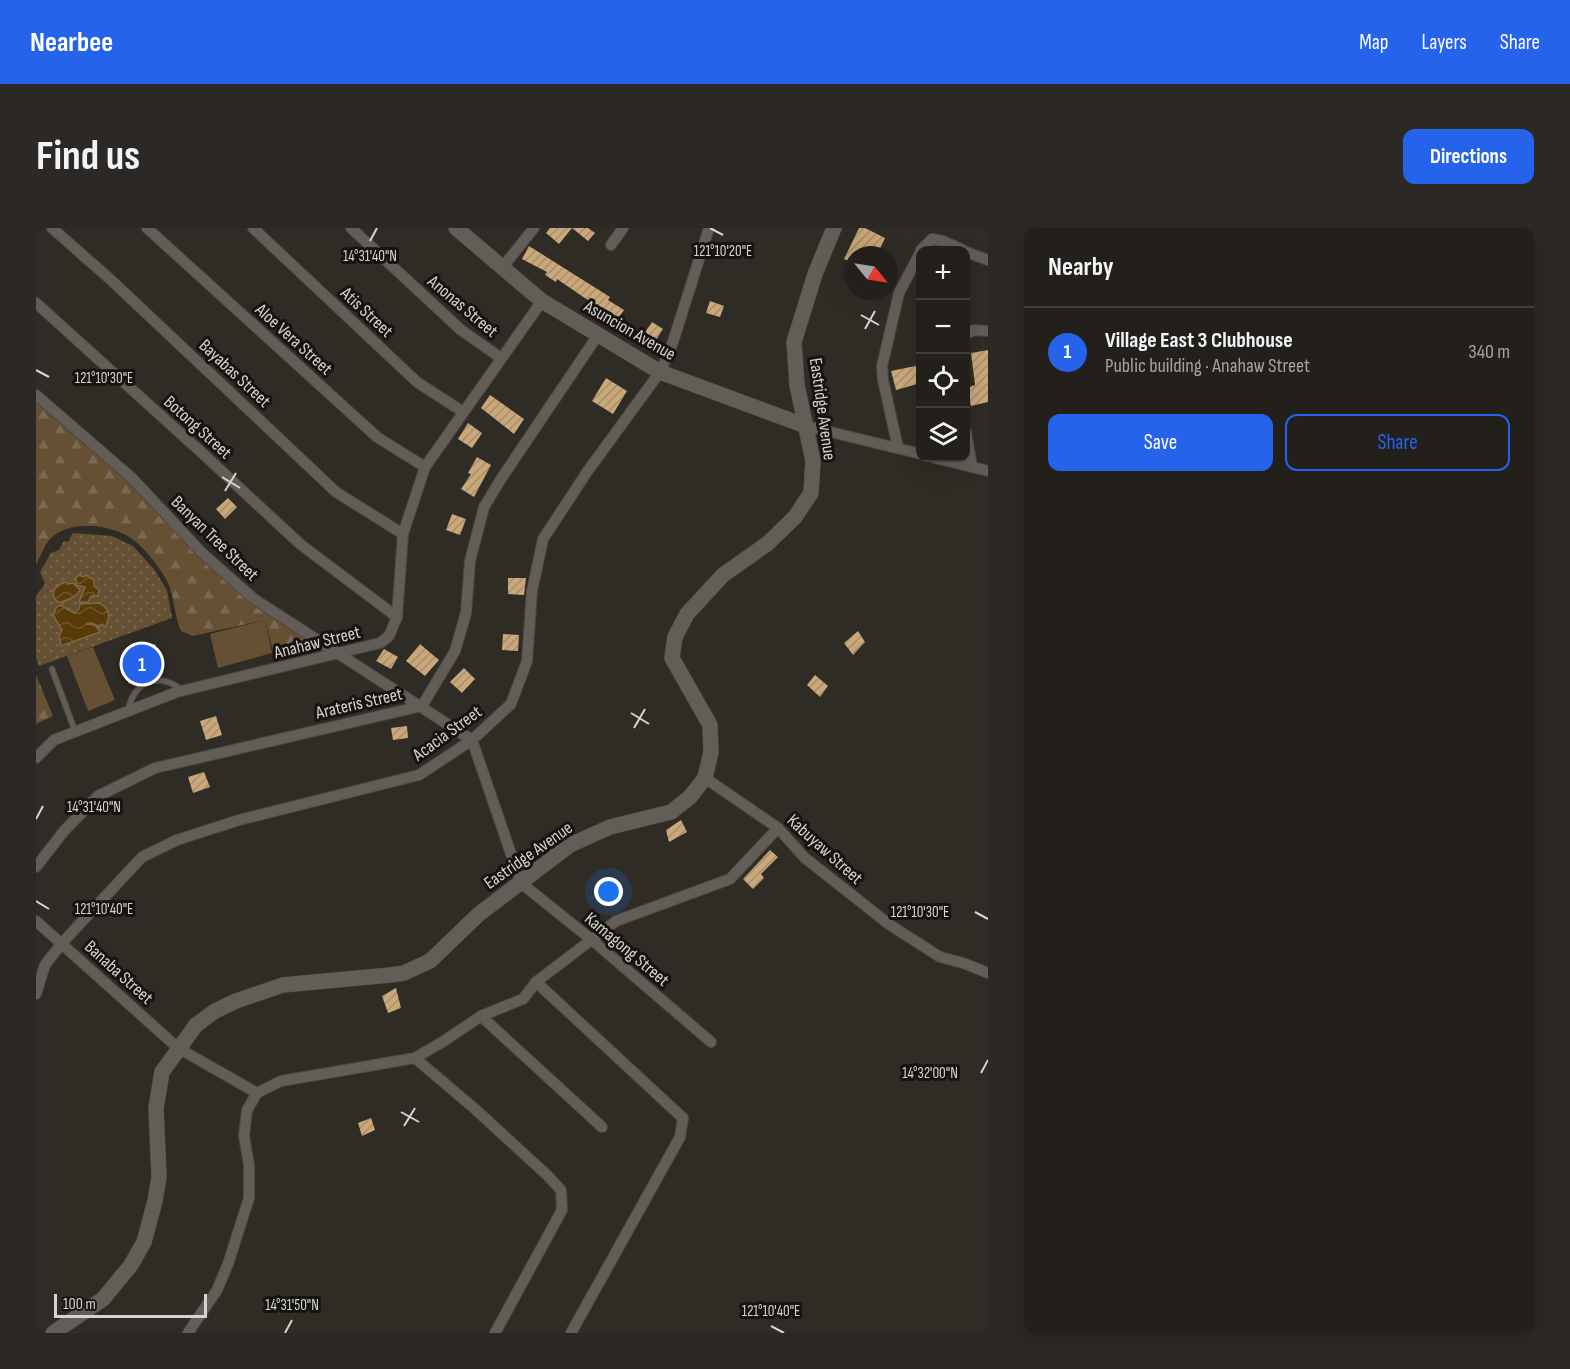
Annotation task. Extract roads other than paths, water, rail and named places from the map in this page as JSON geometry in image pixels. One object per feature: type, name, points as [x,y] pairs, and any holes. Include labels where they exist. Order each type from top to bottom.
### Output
[{"type":"street","name":"Bayabas Street","points":[[51,228],[111,280],[336,492],[402,534]]},
{"type":"street","name":"Aloe Vera Street","points":[[147,228],[377,437],[425,467]]},
{"type":"street","name":"Atis Street","points":[[253,228],[417,382],[463,412]]},
{"type":"street","name":"Anonas Street","points":[[351,228],[461,330],[501,358]]},
{"type":"street","name":"Asuncion Avenue","points":[[456,228],[542,301],[660,372],[806,426]]},
{"type":"street","points":[[502,268],[534,228]]},
{"type":"street","points":[[610,245],[623,228]]},
{"type":"street","name":"Acacia Street","points":[[36,994],[45,965],[62,943],[142,857],[177,840],[239,820],[419,775],[472,740],[511,704],[527,661],[532,591],[543,539],[587,472],[660,372],[671,348],[709,228]]},
{"type":"street","name":"Eastridge Avenue","points":[[53,1333],[103,1299],[131,1265],[144,1242],[159,1177],[156,1108],[162,1071],[196,1025],[215,1011],[283,985],[404,973],[430,961],[479,914],[570,845],[610,827],[671,812],[690,797],[705,778],[711,752],[710,725],[672,658],[675,637],[687,614],[723,575],[766,544],[795,517],[812,493],[813,461],[797,385],[794,342],[834,228]]},
{"type":"street","points":[[926,246],[932,239],[954,246]]},
{"type":"street","points":[[970,253],[988,260]]},
{"type":"street","points":[[898,448],[882,366],[898,293],[916,260]]},
{"type":"street","name":"Anahaw Street","points":[[36,758],[54,740],[183,691],[339,654],[380,643],[389,636],[397,617],[402,534],[425,467],[542,301]]},
{"type":"street","name":"Botong Street","points":[[36,303],[300,544],[397,617]]},
{"type":"street","points":[[970,332],[988,331]]},
{"type":"street","name":"Arateris Street","points":[[36,867],[64,831],[98,796],[155,768],[422,706],[455,651],[466,613],[470,561],[484,507],[598,335]]},
{"type":"street","name":"Banyan Tree Street","points":[[36,395],[132,478],[202,553],[255,599],[472,740]]},
{"type":"street","points":[[806,426],[916,453]]},
{"type":"street","points":[[970,455],[972,467]]},
{"type":"street","points":[[951,462],[988,471]]},
{"type":"street","points":[[472,740],[521,883]]},
{"type":"street","name":"Kabuyaw Street","points":[[705,778],[778,828],[806,858],[890,925],[940,957],[988,973]]},
{"type":"street","points":[[188,1333],[217,1290],[228,1264],[249,1198],[249,1165],[244,1136],[247,1110],[257,1093],[281,1080],[415,1058],[481,1016],[523,999],[536,982],[616,921],[730,879],[778,828]]},
{"type":"street","name":"Kamagong Street","points":[[521,883],[592,940],[711,1042]]},
{"type":"street","name":"Banaba Street","points":[[36,921],[178,1047],[257,1093]]},
{"type":"street","points":[[536,982],[683,1118],[680,1137],[571,1333]]},
{"type":"street","points":[[481,1016],[603,1127]]},
{"type":"street","points":[[415,1058],[475,1108],[561,1190],[562,1210],[495,1333]]},
{"type":"lane","points":[[52,669],[75,731]]},
{"type":"lane","points":[[128,711],[136,690],[149,682],[160,679],[172,682],[183,691]]},
{"type":"water","points":[[79,575],[84,577],[86,575],[94,580],[94,586],[99,590],[98,596],[91,596],[88,602],[79,602],[85,587],[76,585],[76,578]]},
{"type":"water","points":[[65,582],[73,583],[80,590],[71,598],[58,602],[53,592]]},
{"type":"water","points":[[98,603],[105,607],[108,613],[105,627],[102,624],[99,626],[93,624],[86,624],[95,625],[100,632],[61,646],[59,636],[62,630],[53,615],[56,608],[60,605],[75,613],[80,604]]},
{"type":"place","name":"Village East 3 Clubhouse","points":[[142,664]]}]
